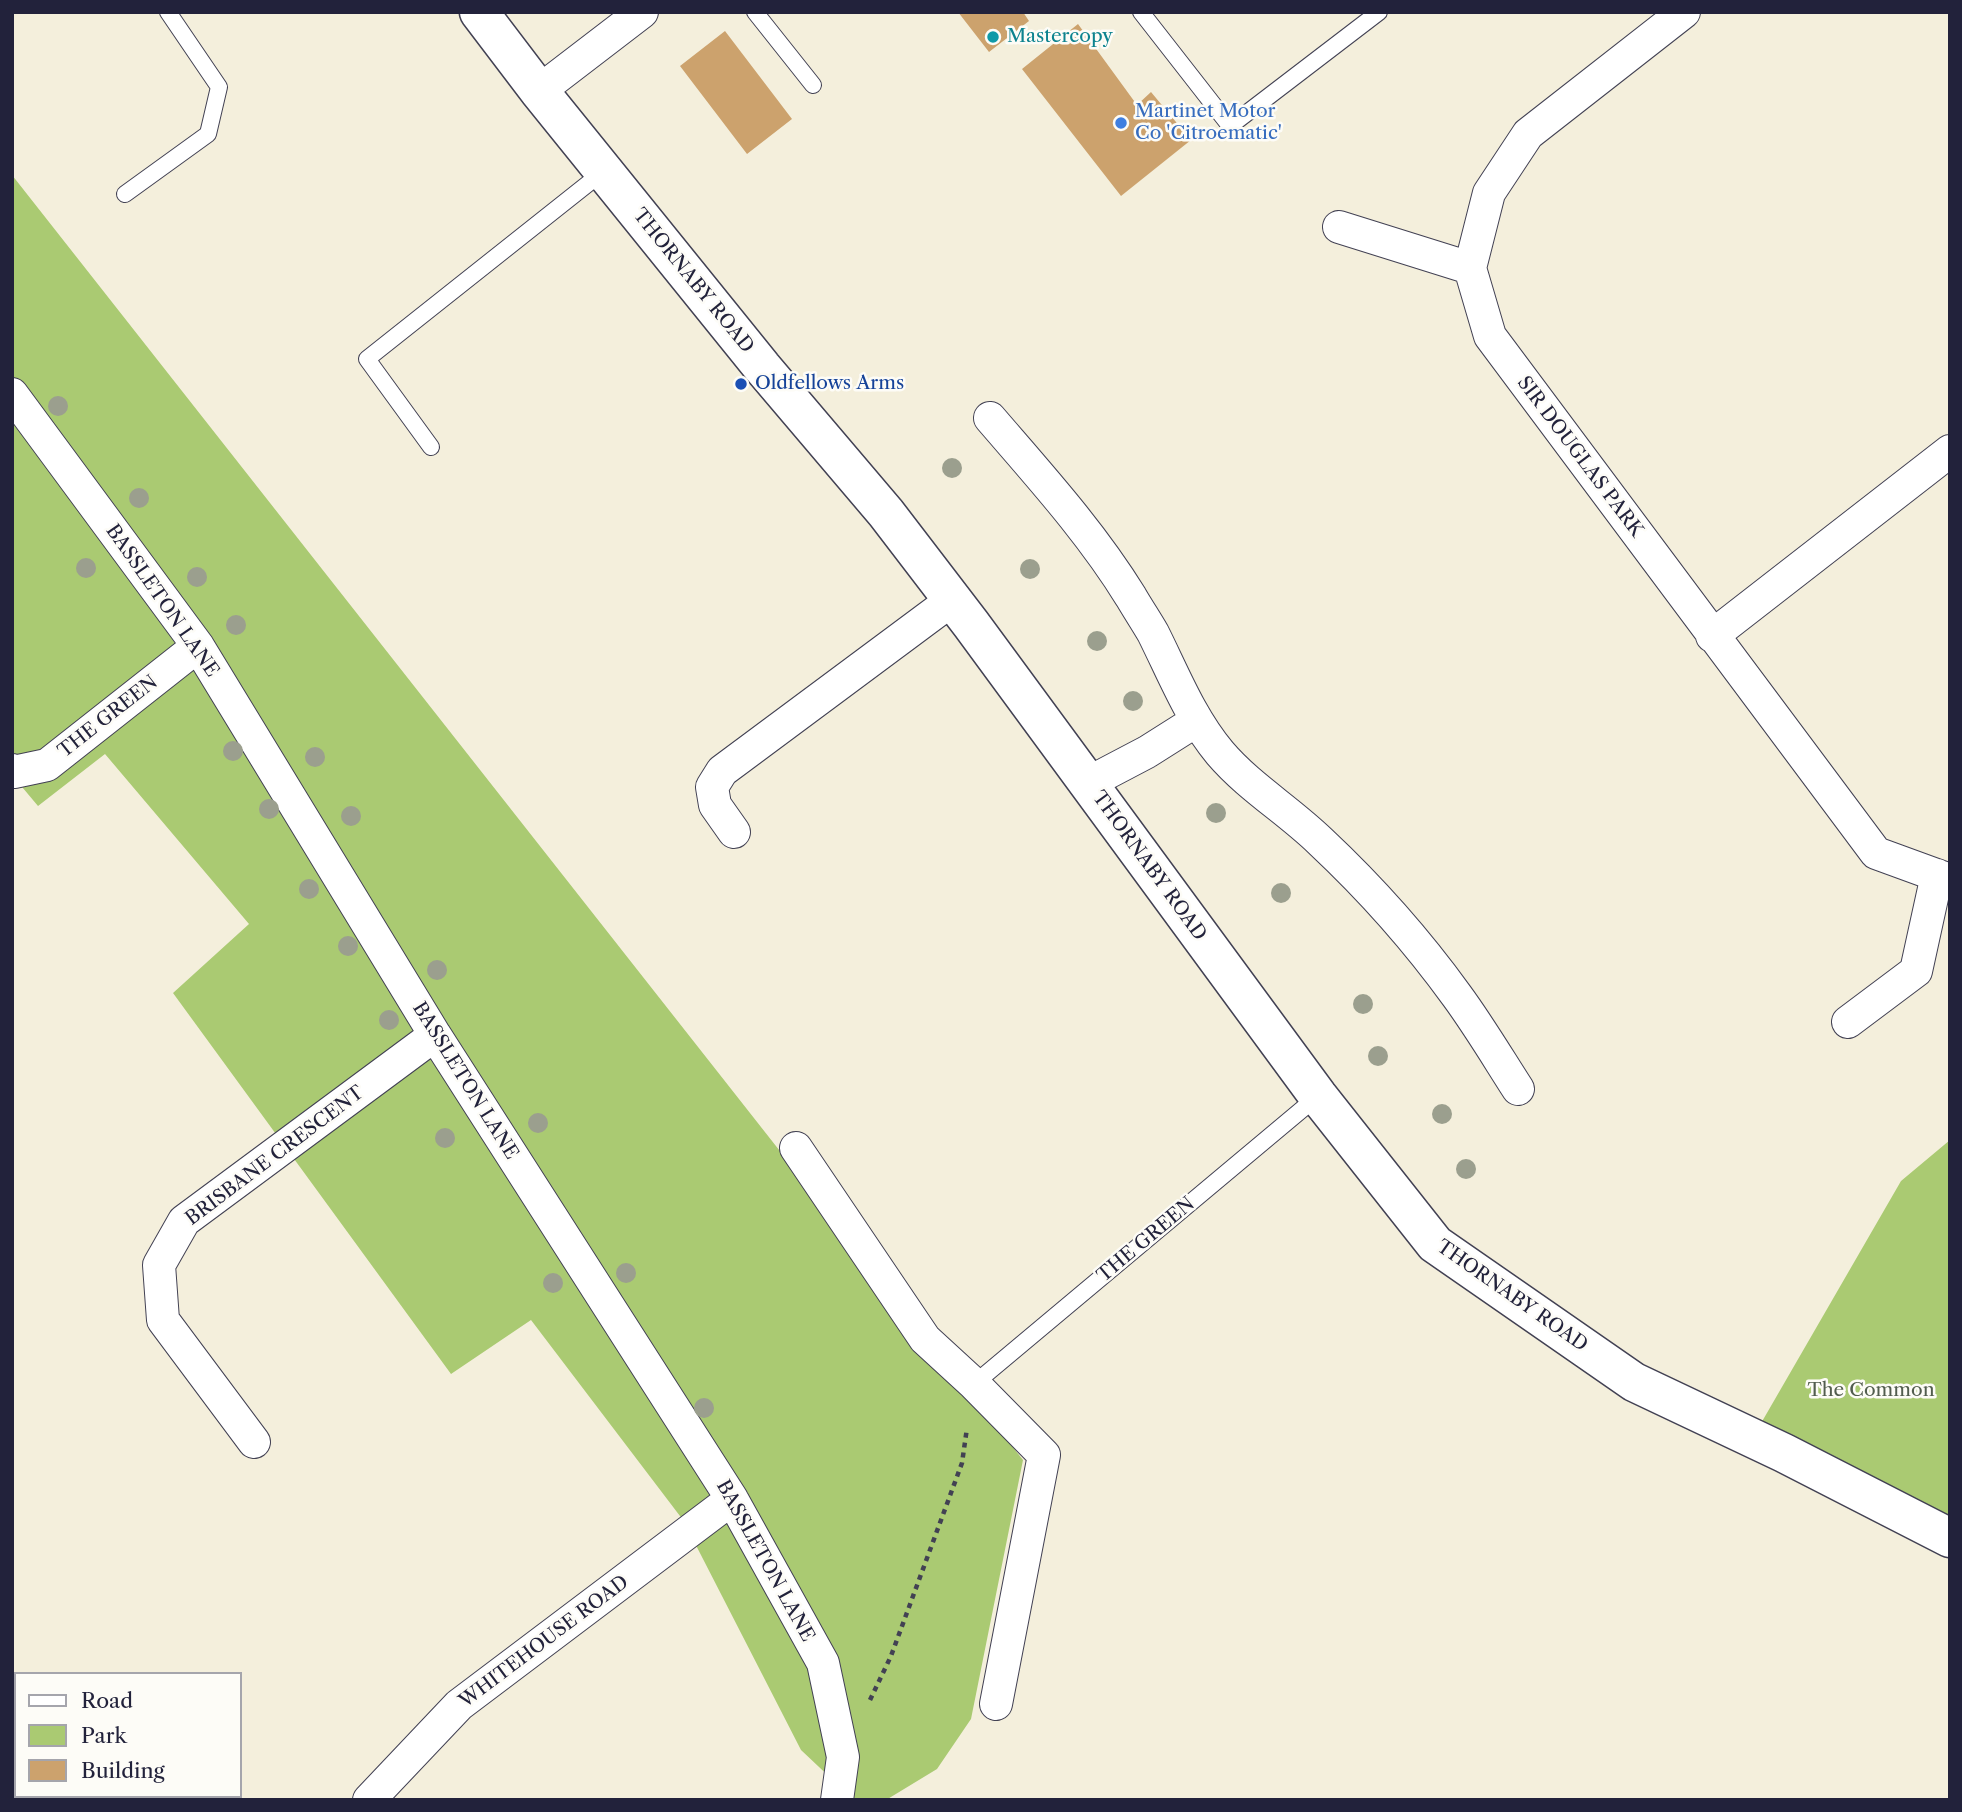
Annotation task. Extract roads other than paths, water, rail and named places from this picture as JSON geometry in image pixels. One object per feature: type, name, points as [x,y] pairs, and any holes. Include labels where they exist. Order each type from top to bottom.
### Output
[{"type":"street","name":"THORNABY ROAD","points":[[479,12],[539,91],[762,367],[886,513],[1318,1096],[1435,1244],[1634,1382],[1784,1453],[1950,1538]]},
{"type":"street","points":[[539,91],[642,12]]},
{"type":"street","name":"SIR DOUGLAS PARK","points":[[1685,12],[1528,134],[1489,193],[1471,268],[1490,336],[1876,853],[1943,877],[1916,971],[1848,1022]]},
{"type":"street","points":[[1339,227],[1471,268]]},
{"type":"street","name":"BASSLETON LANE","points":[[12,394],[198,646],[435,1035],[732,1499],[823,1663],[843,1757],[837,1800]]},
{"type":"street","points":[[989,418],[1077,522],[1122,583],[1153,633],[1196,721],[1221,754],[1247,780],[1319,839],[1409,936],[1456,994],[1518,1089]]},
{"type":"street","points":[[1712,636],[1950,451]]},
{"type":"street","points":[[734,832],[715,805],[712,787],[722,771],[952,600]]},
{"type":"street","name":"THE GREEN","points":[[12,770],[15,772],[47,765],[198,646]]},
{"type":"street","name":"THORNABY ROAD","points":[[1088,783],[1147,752],[1196,721]]},
{"type":"street","name":"BRISBANE CRESCENT","points":[[254,1442],[163,1320],[159,1265],[184,1221],[435,1035]]},
{"type":"street","points":[[796,1148],[925,1339],[1044,1455],[996,1704]]},
{"type":"street","name":"WHITEHOUSE ROAD","points":[[369,1800],[460,1705],[732,1499]]},
{"type":"lane","points":[[125,194],[208,134],[219,87],[168,12]]},
{"type":"lane","points":[[755,12],[813,85]]},
{"type":"lane","points":[[1141,12],[1230,126],[1379,12]]},
{"type":"lane","points":[[431,447],[367,359],[604,171]]},
{"type":"lane","name":"THE GREEN","points":[[974,1384],[1318,1096]]},
{"type":"place","name":"Mastercopy","points":[[993,37]]},
{"type":"place","name":"Martinet Motor Co 'Citroematic'","points":[[1121,123]]},
{"type":"place","name":"Oldfellows Arms","points":[[741,384]]},
{"type":"park label","name":"The Common","points":[[1871,1391]]}]
